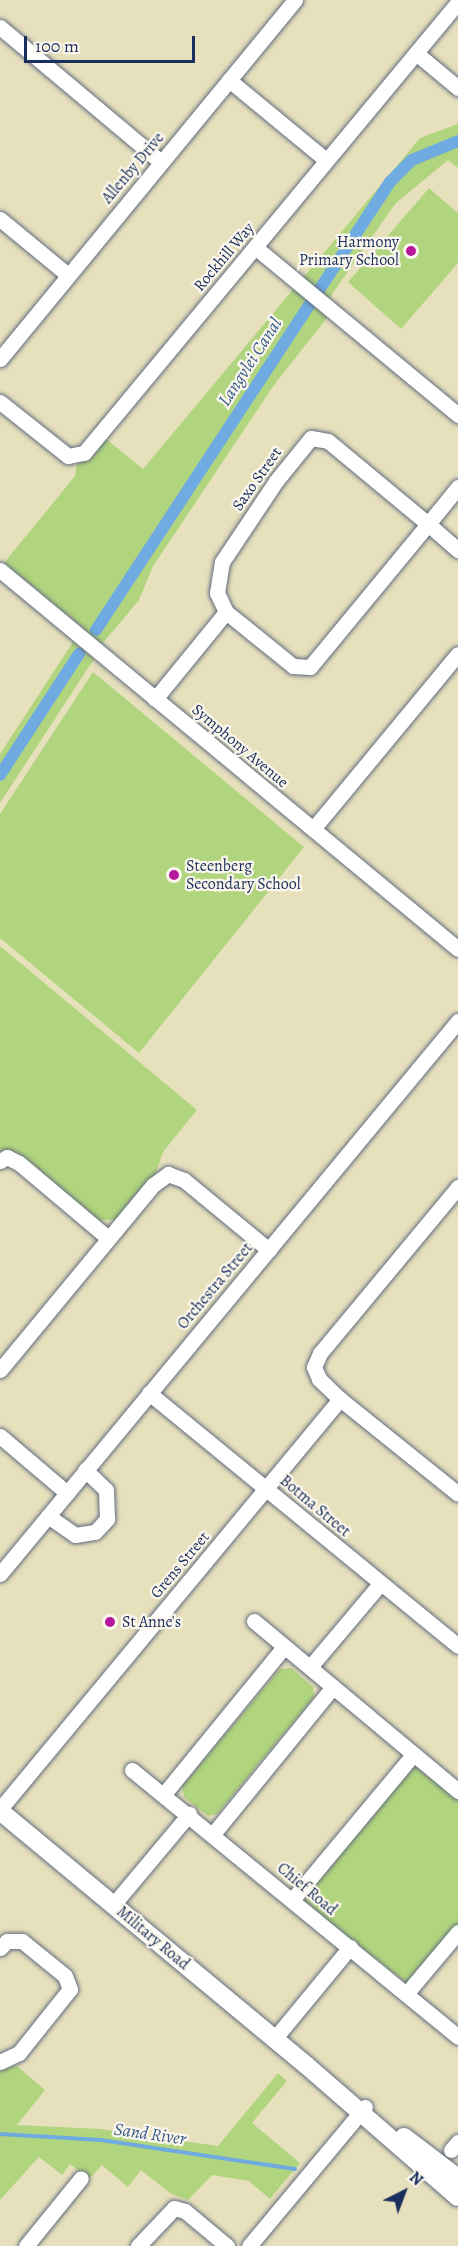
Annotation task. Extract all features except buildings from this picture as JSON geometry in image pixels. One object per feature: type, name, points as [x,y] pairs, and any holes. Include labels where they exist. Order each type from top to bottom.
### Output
[{"type":"main road","name":"Military Road","points":[[0,1810],[362,2110],[458,2197]]},
{"type":"main road","name":"Military Road","points":[[362,2110],[458,2178]]},
{"type":"street","name":"Allenby Drive","points":[[0,359],[295,0]]},
{"type":"street","name":"Rockhill Way","points":[[0,402],[63,453],[71,457],[81,456],[458,2]]},
{"type":"street","points":[[0,27],[161,162]]},
{"type":"street","points":[[416,53],[458,88]]},
{"type":"street","points":[[229,80],[326,160]]},
{"type":"street","points":[[0,219],[68,275]]},
{"type":"street","points":[[255,247],[458,415]]},
{"type":"street","name":"Saxo Street","points":[[226,612],[216,587],[222,562],[276,481],[311,438],[327,441],[458,550]]},
{"type":"street","points":[[155,699],[226,612],[293,666],[310,667],[458,488]]},
{"type":"street","name":"Symphony Avenue","points":[[0,570],[458,949]]},
{"type":"street","points":[[313,829],[458,654]]},
{"type":"street","name":"Orchestra Street","points":[[0,1574],[458,1021]]},
{"type":"street","points":[[0,1161],[7,1157],[19,1163],[108,1238]]},
{"type":"street","points":[[0,1370],[153,1185],[168,1174],[184,1180],[269,1250]]},
{"type":"street","points":[[458,1186],[316,1360],[319,1379],[340,1399],[458,1494]]},
{"type":"street","name":"Botma Street","points":[[149,1393],[458,1646]]},
{"type":"street","name":"Grens Street","points":[[0,1810],[340,1399]]},
{"type":"street","points":[[0,1436],[67,1493]]},
{"type":"street","points":[[48,1516],[72,1534],[95,1532],[107,1519],[106,1490],[85,1470]]},
{"type":"street","points":[[310,1667],[380,1584]]},
{"type":"street","points":[[254,1621],[458,1791]]},
{"type":"street","points":[[164,1794],[284,1647]]},
{"type":"street","points":[[213,1834],[333,1687]]},
{"type":"street","points":[[292,1900],[413,1755]]},
{"type":"street","name":"Chief Road","points":[[132,1770],[189,1814],[458,2037]]},
{"type":"street","points":[[114,1905],[189,1814]]},
{"type":"street","points":[[406,1994],[458,1932]]},
{"type":"street","points":[[0,1948],[8,1941],[22,1941],[65,1976],[70,1989],[20,2053],[1,2062]]},
{"type":"street","points":[[274,2038],[350,1947]]},
{"type":"street","points":[[249,2246],[362,2110]]},
{"type":"street","points":[[26,2246],[81,2178]]},
{"type":"street","points":[[138,2246],[164,2214],[174,2208],[185,2211],[227,2246]]},
{"type":"green space","points":[[458,124],[458,168],[448,160],[395,204],[328,300],[302,279],[420,138]]},
{"type":"green space","points":[[429,188],[458,213],[458,263],[401,329],[348,282]]},
{"type":"green space","points":[[295,287],[330,314],[274,385],[153,566],[139,600],[102,644],[4,563],[75,476],[77,463],[106,439],[143,469]]},
{"type":"green space","points":[[73,642],[94,659],[0,803],[0,754]]},
{"type":"green space","points":[[93,672],[304,847],[139,1053],[0,938],[0,814]]},
{"type":"green space","points":[[0,946],[197,1110],[163,1152],[155,1175],[118,1219],[99,1221],[18,1154],[0,1154]]},
{"type":"green space","points":[[291,1668],[313,1687],[314,1697],[217,1814],[208,1816],[184,1797],[182,1786],[280,1669]]},
{"type":"green space","points":[[414,1765],[421,1766],[458,1796],[458,1925],[407,1983],[306,1904],[305,1897]]},
{"type":"green space","points":[[17,2066],[45,2090],[17,2125],[100,2129],[218,2146],[278,2073],[287,2081],[252,2123],[300,2163],[270,2199],[249,2181],[212,2175],[188,2200],[170,2193],[141,2170],[128,2187],[102,2165],[89,2179],[70,2164],[62,2175],[39,2157],[0,2200],[0,2068]]},
{"type":"waterway","name":"Langvlei Canal","points":[[96,630],[390,182],[412,160],[458,141]]},
{"type":"waterway","name":"Langvlei Canal","points":[[0,775],[79,654]]},
{"type":"waterway","name":"Sand River","points":[[0,2134],[101,2140],[295,2169]]},
{"type":"place","name":"Harmony Primary School","points":[[411,251]]},
{"type":"place","name":"Steenberg Secondary School","points":[[174,875]]},
{"type":"place","name":"St Anne's","points":[[110,1622]]}]
